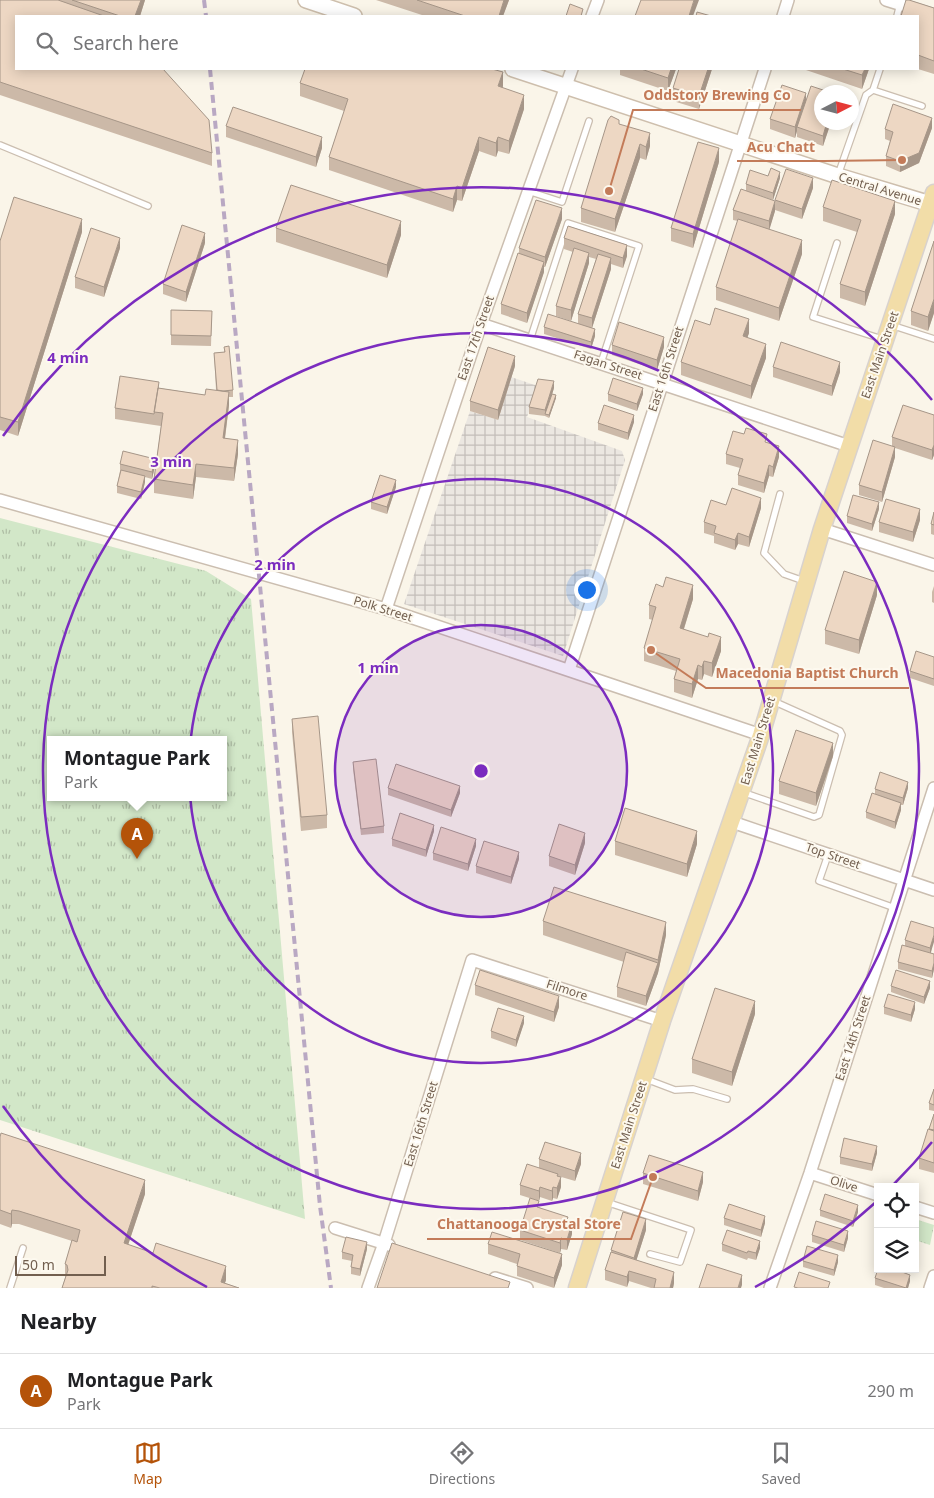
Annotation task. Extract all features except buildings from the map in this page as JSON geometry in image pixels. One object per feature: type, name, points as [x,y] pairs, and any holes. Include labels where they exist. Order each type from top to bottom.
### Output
[{"type":"main road","points":[[306,0],[351,15]]},
{"type":"main road","name":"Central Avenue","points":[[516,70],[838,176],[933,200]]},
{"type":"main road","name":"East Main Street","points":[[577,1288],[662,1021],[761,735],[806,581],[849,446],[933,200]]},
{"type":"street","points":[[592,15],[598,0]]},
{"type":"street","points":[[783,15],[788,0]]},
{"type":"street","points":[[886,0],[934,15]]},
{"type":"street","name":"East 17th Street","points":[[386,609],[480,324],[572,70]]},
{"type":"street","name":"East 16th Street","points":[[569,670],[765,70]]},
{"type":"street","name":"Fagan Street","points":[[480,324],[662,382],[849,446]]},
{"type":"street","name":"Polk Street","points":[[0,500],[386,609],[761,735]]},
{"type":"street","points":[[822,529],[934,565]]},
{"type":"street","name":"East 14th Street","points":[[770,1288],[810,1173],[934,788]]},
{"type":"street","name":"Top Street","points":[[732,822],[934,890]]},
{"type":"street","name":"East 16th Street","points":[[368,1288],[384,1243],[472,960]]},
{"type":"street","name":"Filmore","points":[[472,960],[662,1021]]},
{"type":"street","name":"Olive","points":[[810,1173],[874,1194]]},
{"type":"street","points":[[919,1208],[934,1213]]},
{"type":"street","points":[[335,1228],[401,1249]]},
{"type":"street","points":[[480,1273],[527,1288]]},
{"type":"street","points":[[930,1288],[934,1276]]},
{"type":"lane","points":[[897,15],[900,4]]},
{"type":"lane","points":[[838,176],[866,95],[874,90],[880,70]]},
{"type":"lane","points":[[874,90],[922,106]]},
{"type":"lane","points":[[528,191],[562,202],[589,121]]},
{"type":"lane","points":[[0,145],[148,206]]},
{"type":"lane","points":[[530,340],[568,223],[639,246],[601,363]]},
{"type":"lane","points":[[837,242],[813,317],[884,340]]},
{"type":"lane","points":[[890,324],[934,339]]},
{"type":"lane","points":[[780,494],[764,553],[784,574],[806,581]]},
{"type":"lane","points":[[742,792],[814,817],[819,814],[842,735],[840,731],[771,700]]},
{"type":"lane","points":[[828,855],[819,881],[895,908]]},
{"type":"lane","points":[[644,1079],[675,1090],[693,1089],[727,1099]]},
{"type":"lane","points":[[604,1202],[691,1230],[680,1262],[650,1254]]},
{"type":"lane","points":[[10,1288],[23,1248]]},
{"type":"shaded area","points":[[511,377],[538,386],[527,417],[622,451],[625,460],[563,656],[404,604],[470,411],[498,420]]},
{"type":"green space","points":[[0,518],[206,571],[251,599],[305,1219],[0,1120]]},
{"type":"green space","points":[[919,1220],[934,1225],[930,1245],[919,1241]]},
{"type":"railway","points":[[204,0],[206,15]]},
{"type":"railway","points":[[210,70],[320,1206],[331,1288]]},
{"type":"place","name":"Acu Chatt","points":[[902,160]]},
{"type":"place","name":"Oddstory Brewing Co","points":[[609,191]]},
{"type":"place","name":"Macedonia Baptist Church","points":[[651,650]]},
{"type":"place","name":"Montague Park","points":[[137,859]]},
{"type":"place","name":"Chattanooga Crystal Store","points":[[653,1177]]}]
